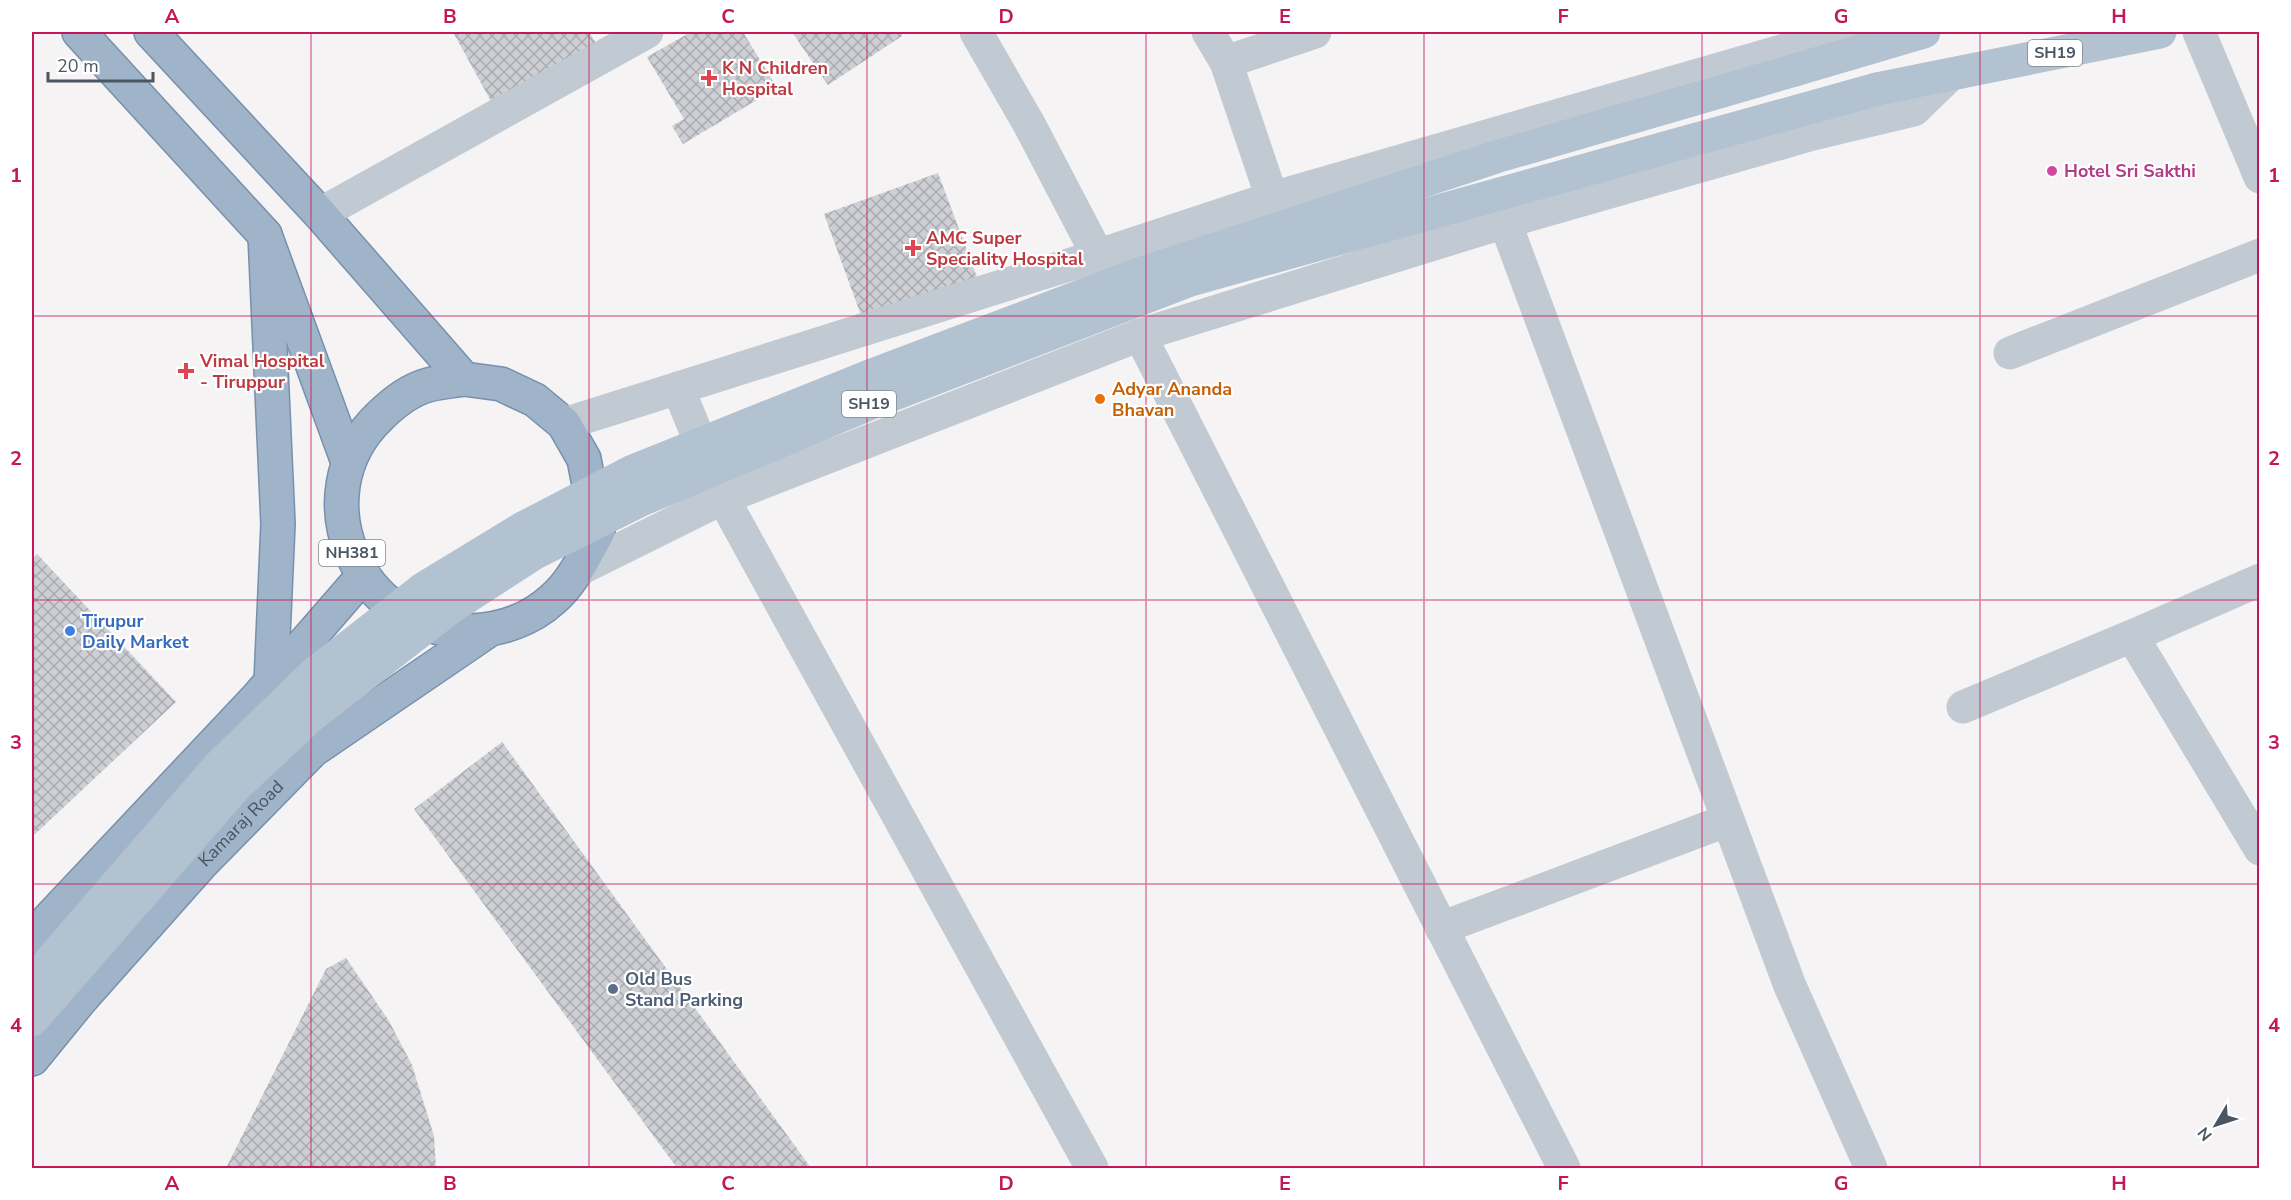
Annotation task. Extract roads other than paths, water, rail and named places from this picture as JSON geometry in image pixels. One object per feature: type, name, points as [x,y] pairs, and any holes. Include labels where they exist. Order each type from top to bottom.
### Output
[{"type":"highway","points":[[79,32],[265,235],[348,462]]},
{"type":"highway","points":[[151,32],[320,214],[464,379]]},
{"type":"highway","points":[[265,235],[278,524],[271,682],[291,721],[313,750]]},
{"type":"highway","name":"NH381","points":[[464,379],[501,384],[535,400],[564,424],[584,459],[598,532],[576,571],[553,599],[523,620],[489,630],[453,631],[418,622],[388,603],[363,576],[346,540],[341,501],[348,462],[366,429],[393,403],[427,385],[464,379]]},
{"type":"highway","name":"NH381","points":[[32,937],[271,682],[363,576]]},
{"type":"highway","name":"Kamaraj Road","points":[[32,1059],[81,999],[201,864],[313,750],[489,630]]},
{"type":"main road","name":"SH19","points":[[32,982],[219,766],[315,673],[424,588],[520,529],[622,476],[872,375],[1139,274],[1499,156],[1924,32]]},
{"type":"main road","name":"SH19","points":[[32,1020],[236,786],[312,716],[450,608],[535,554],[630,505],[876,401],[1190,280],[1877,89],[2160,32]]},
{"type":"street","points":[[320,214],[647,32]]},
{"type":"street","points":[[976,32],[1029,124],[1098,256]]},
{"type":"street","points":[[1208,32],[1226,62],[1272,198]]},
{"type":"street","points":[[1226,62],[1315,32]]},
{"type":"street","points":[[564,424],[1098,256],[1272,198],[1846,32]]},
{"type":"street","points":[[2199,32],[2259,177]]},
{"type":"street","points":[[576,571],[723,498],[1140,335],[1505,222],[1813,134],[1914,111],[1950,75]]},
{"type":"street","points":[[1505,222],[1790,986],[1871,1168]]},
{"type":"street","points":[[2010,353],[2259,255]]},
{"type":"street","points":[[1140,335],[1564,1168]]},
{"type":"street","points":[[678,388],[723,498],[1092,1168]]},
{"type":"street","points":[[1963,707],[2259,580]]},
{"type":"street","points":[[2132,636],[2259,849]]},
{"type":"street","points":[[1441,928],[1728,820]]},
{"type":"place","name":"K N Children Hospital","points":[[709,78]]},
{"type":"place","name":"Hotel Sri Sakthi","points":[[2052,171]]},
{"type":"place","name":"AMC Super Speciality Hospital","points":[[913,248]]},
{"type":"place","name":"Vimal Hospital - Tiruppur","points":[[186,371]]},
{"type":"place","name":"Adyar Ananda Bhavan","points":[[1100,399]]},
{"type":"place","name":"Tirupur Daily Market","points":[[70,631]]},
{"type":"place","name":"Old Bus Stand Parking","points":[[613,989]]}]
